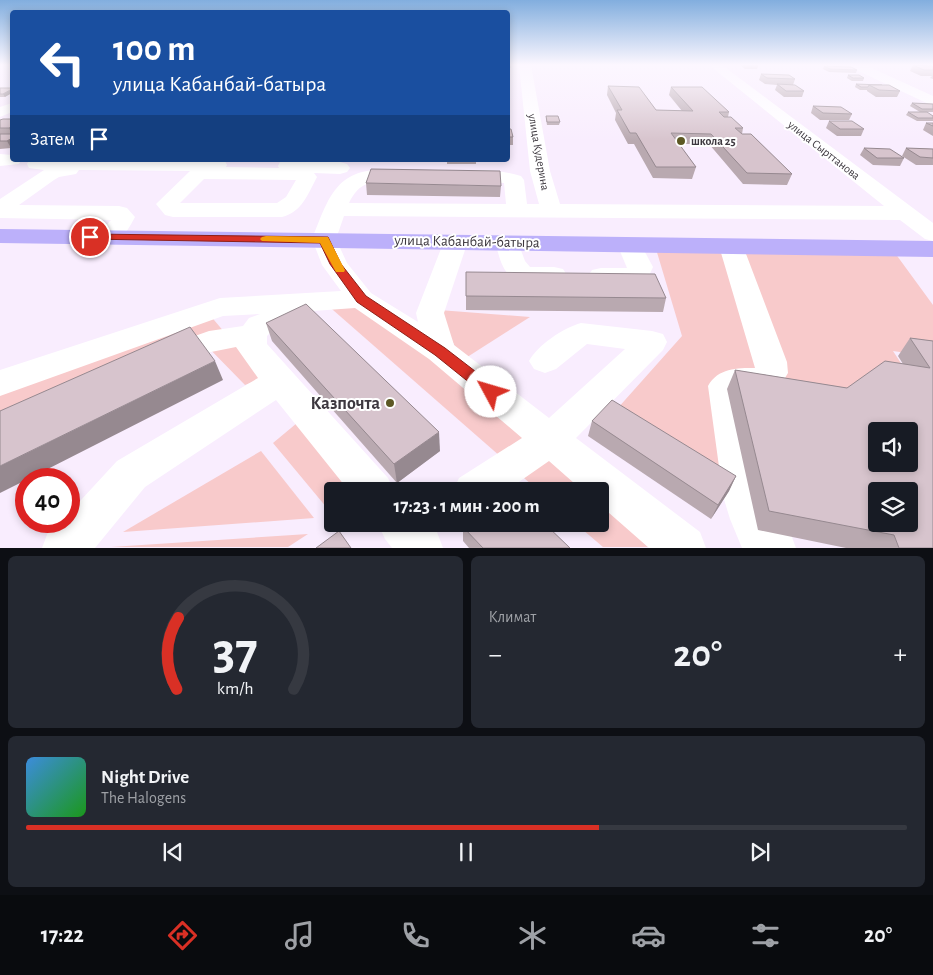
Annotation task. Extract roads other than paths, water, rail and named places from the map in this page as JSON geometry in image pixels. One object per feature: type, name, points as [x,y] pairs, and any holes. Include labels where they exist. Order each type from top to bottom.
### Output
[{"type":"main road","name":"улица Кабанбай-батыра","points":[[0,236],[506,242]]},
{"type":"main road","points":[[629,244],[933,249]]},
{"type":"street","name":"улица Кудерина","points":[[529,91],[540,171],[550,210]]},
{"type":"street","name":"улица Сырттанова","points":[[748,91],[933,234]]},
{"type":"street","points":[[909,91],[933,102]]},
{"type":"street","points":[[0,187],[39,162],[193,166],[342,164],[327,209],[324,240],[335,264],[361,299],[440,351],[684,548]]},
{"type":"street","points":[[193,166],[300,174],[307,177],[294,201],[282,210],[173,210],[167,204],[193,166]]},
{"type":"street","points":[[108,237],[118,228],[124,218],[119,213],[0,210],[2,206],[54,172],[67,170],[160,172]]},
{"type":"street","points":[[450,177],[499,176],[514,180],[518,211]]},
{"type":"street","points":[[327,209],[355,180],[362,178],[421,177]]},
{"type":"street","points":[[327,209],[904,213]]},
{"type":"street","points":[[440,351],[430,313],[456,241]]},
{"type":"street","points":[[506,242],[515,267],[525,275],[631,276],[639,272],[640,267],[629,244]]},
{"type":"street","points":[[731,246],[771,362],[772,373],[769,378],[761,381],[744,380],[728,383],[725,386],[725,390],[744,496],[751,519],[756,531],[774,548]]},
{"type":"street","points":[[0,383],[220,307],[316,300],[361,299]]},
{"type":"street","points":[[316,300],[260,325],[252,335],[251,347],[366,482]]},
{"type":"street","points":[[487,482],[550,440],[652,342],[581,333],[545,361]]},
{"type":"street","points":[[139,371],[201,343],[221,338],[252,335]]},
{"type":"street","points":[[64,548],[92,520],[131,474],[280,380]]},
{"type":"place","name":"школа 25","points":[[681,141]]},
{"type":"place","name":"Казпочта","points":[[390,403]]}]
